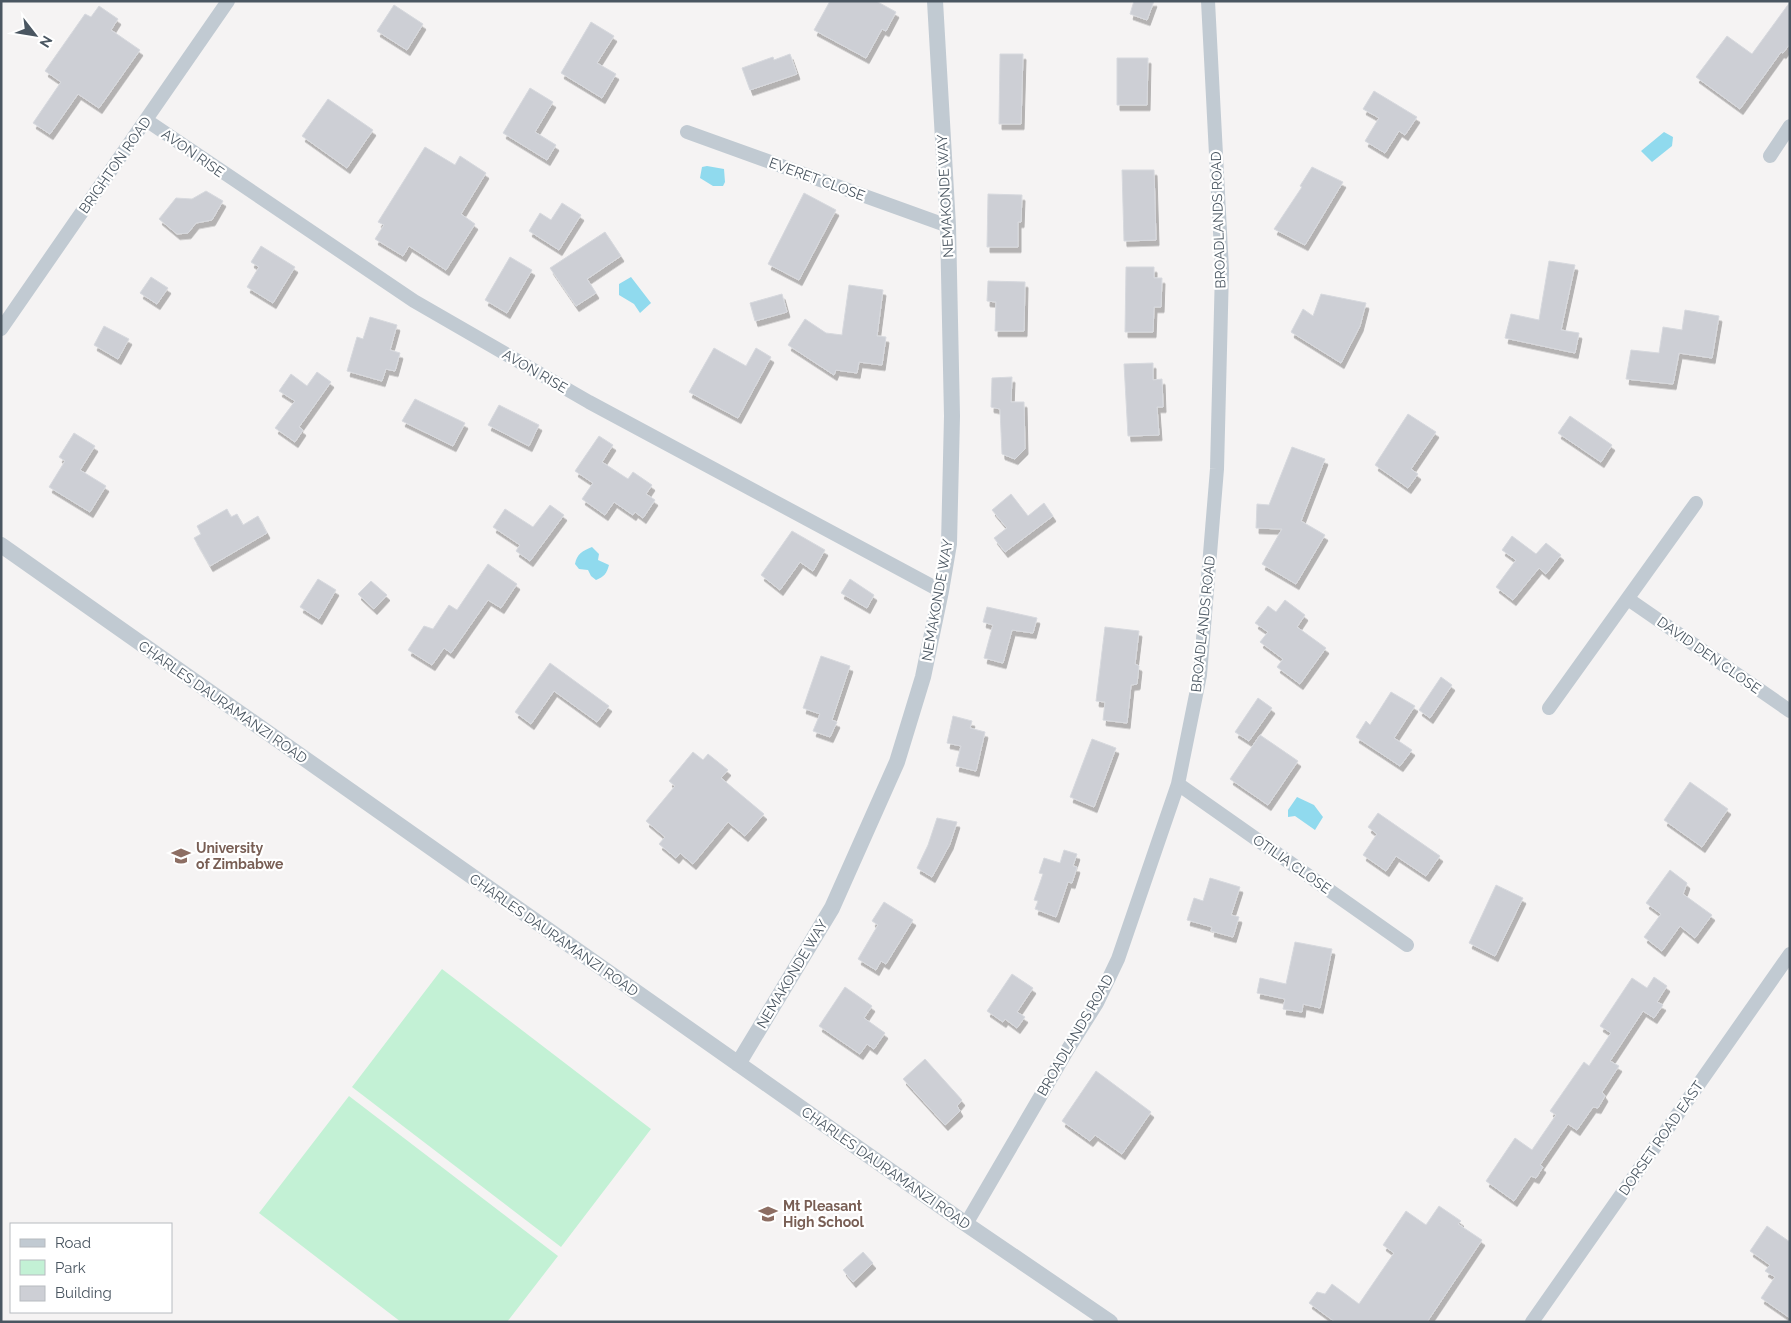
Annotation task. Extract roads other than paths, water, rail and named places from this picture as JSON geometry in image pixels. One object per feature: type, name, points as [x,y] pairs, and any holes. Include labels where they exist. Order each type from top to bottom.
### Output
[{"type":"street","name":"BRIGHTON ROAD","points":[[1,329],[228,1]]},
{"type":"street","name":"NEMAKONDE WAY","points":[[738,1064],[832,908],[897,762],[924,677],[941,591],[949,544],[952,416],[948,226],[934,1]]},
{"type":"street","name":"BROADLANDS ROAD","points":[[966,1224],[1068,1048],[1097,1003],[1118,959],[1178,784],[1200,675],[1217,469],[1222,270],[1208,1]]},
{"type":"street","name":"AVON RISE","points":[[146,120],[414,301],[589,402],[941,591]]},
{"type":"street","points":[[1770,156],[1790,126]]},
{"type":"street","name":"EVERET CLOSE","points":[[687,132],[948,226]]},
{"type":"street","points":[[1549,708],[1696,503]]},
{"type":"street","name":"CHARLES DAURAMANZI ROAD","points":[[1,545],[966,1224],[1110,1322]]},
{"type":"street","name":"DAVID DEN CLOSE","points":[[1628,599],[1790,711]]},
{"type":"street","name":"OTILIA CLOSE","points":[[1178,784],[1407,944]]},
{"type":"street","name":"DORSET ROAD EAST","points":[[1532,1322],[1790,954]]},
{"type":"water","points":[[1664,132],[1673,137],[1672,146],[1652,162],[1641,151]]},
{"type":"water","points":[[702,167],[724,169],[725,182],[723,186],[713,186],[700,178]]},
{"type":"water","points":[[631,277],[651,303],[640,313],[634,304],[619,295],[619,284]]},
{"type":"water","points":[[592,547],[599,554],[598,560],[609,565],[605,574],[596,580],[588,570],[579,569],[575,564],[580,553]]},
{"type":"water","points":[[1297,797],[1314,805],[1323,817],[1315,830],[1295,816],[1288,817],[1288,810]]},
{"type":"place","name":"University of Zimbabwe","points":[[181,856]]},
{"type":"place","name":"Mt Pleasant High School","points":[[768,1214]]}]
